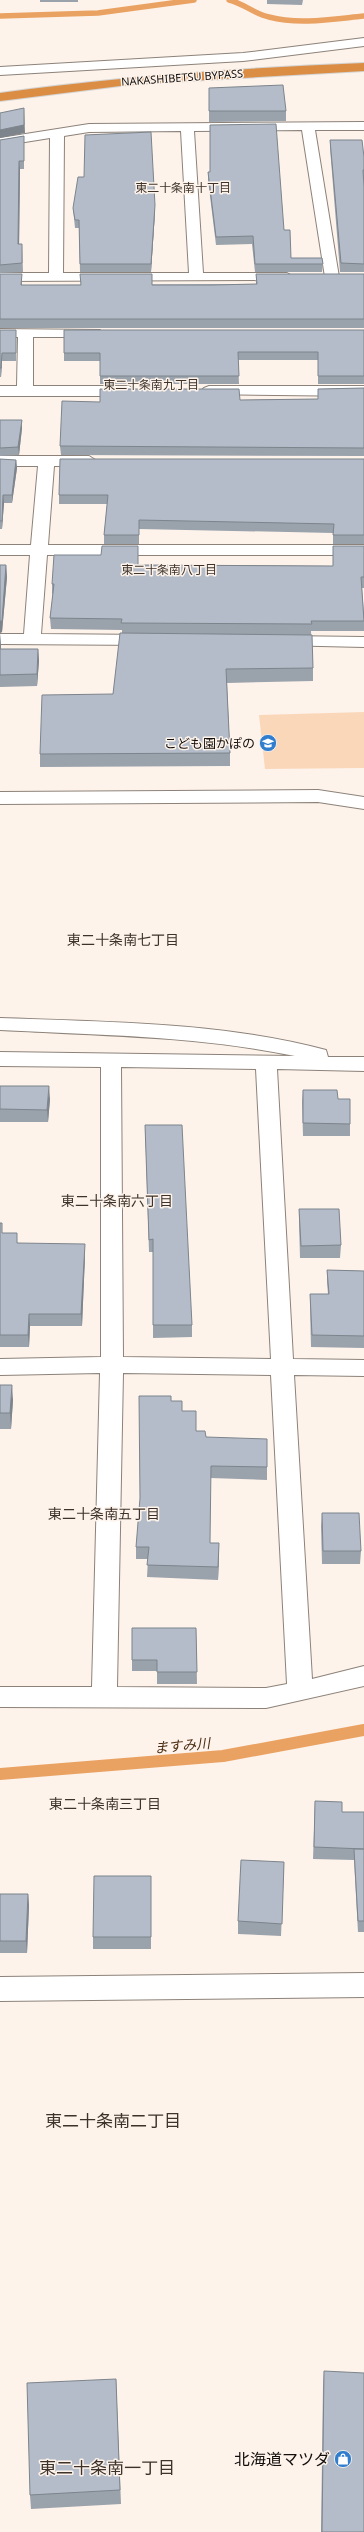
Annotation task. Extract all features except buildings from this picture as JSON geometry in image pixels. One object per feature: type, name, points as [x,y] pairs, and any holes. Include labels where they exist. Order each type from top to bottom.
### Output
[{"type":"highway","name":"NAKASHIBETSU BYPASS","points":[[0,97],[52,88],[216,73],[364,67]]},
{"type":"street","points":[[0,70],[243,57],[364,42]]},
{"type":"street","points":[[308,126],[338,277],[316,277]]},
{"type":"street","points":[[0,142],[89,128],[364,126]]},
{"type":"street","points":[[187,128],[196,277]]},
{"type":"street","points":[[56,277],[58,132]]},
{"type":"street","points":[[0,277],[300,277]]},
{"type":"street","points":[[0,333],[113,333]]},
{"type":"street","points":[[25,391],[26,333]]},
{"type":"street","points":[[0,391],[143,391]]},
{"type":"street","points":[[191,391],[364,391]]},
{"type":"street","points":[[0,461],[101,461]]},
{"type":"street","points":[[32,639],[46,461]]},
{"type":"street","points":[[0,550],[364,550]]},
{"type":"street","points":[[0,639],[167,640]]},
{"type":"street","points":[[269,641],[364,642]]},
{"type":"street","points":[[3,800],[318,796],[364,803]]},
{"type":"street","points":[[0,1024],[176,1032],[275,1044],[358,1063]]},
{"type":"street","points":[[0,1059],[266,1064],[358,1063]]},
{"type":"street","points":[[104,1698],[112,1365],[111,1061]]},
{"type":"street","points":[[266,1064],[284,1367],[300,1692]]},
{"type":"street","points":[[0,1367],[112,1365],[364,1368]]},
{"type":"street","points":[[0,1697],[266,1698],[300,1692],[364,1676]]},
{"type":"street","points":[[0,1989],[364,1985]]},
{"type":"shaded area","points":[[364,712],[364,768],[265,769],[259,715]]},
{"type":"waterway","points":[[0,16],[98,13],[194,0]]},
{"type":"waterway","points":[[229,0],[264,16],[292,21],[316,21],[364,16]]},
{"type":"waterway","name":"ますみ川","points":[[0,1774],[223,1756],[364,1730]]},
{"type":"place","name":"こども園かぽの","points":[[268,743]]},
{"type":"place","name":"北海道マツダ","points":[[343,2459]]},
{"type":"district","name":"東二十条南十丁目","points":[[183,187]]},
{"type":"district","name":"東二十条南九丁目","points":[[151,384]]},
{"type":"district","name":"東二十条南八丁目","points":[[169,569]]},
{"type":"district","name":"東二十条南七丁目","points":[[123,939]]},
{"type":"district","name":"東二十条南六丁目","points":[[117,1200]]},
{"type":"district","name":"東二十条南五丁目","points":[[104,1513]]},
{"type":"district","name":"東二十条南三丁目","points":[[105,1803]]},
{"type":"district","name":"東二十条南二丁目","points":[[113,2120]]},
{"type":"district","name":"東二十条南一丁目","points":[[107,2467]]}]
